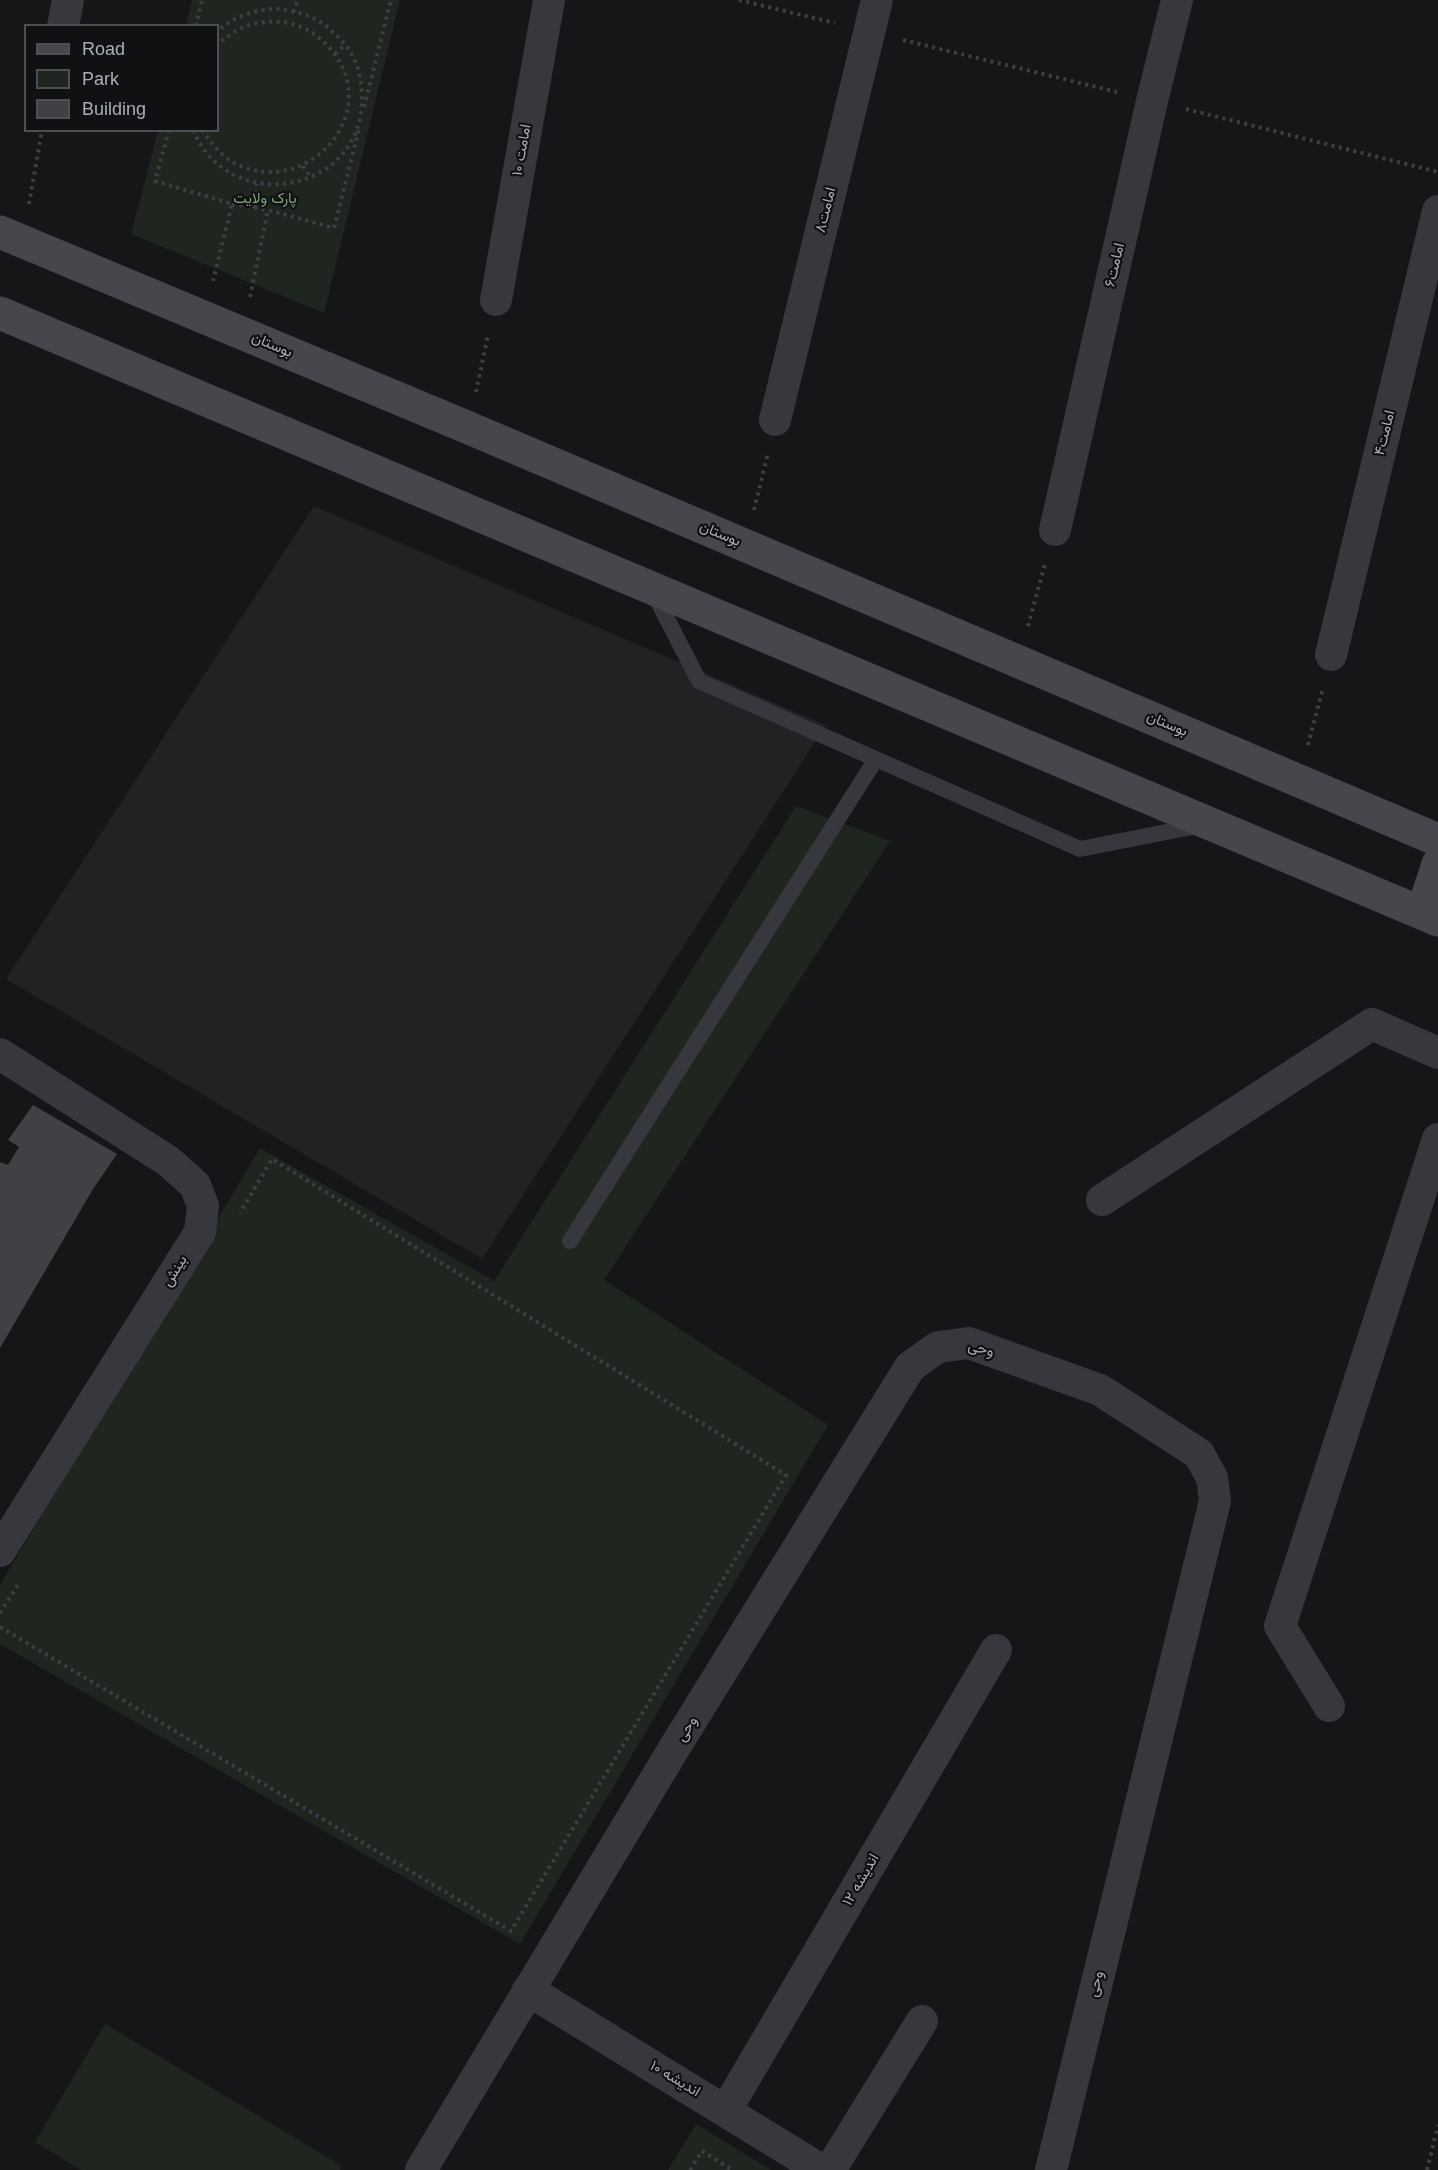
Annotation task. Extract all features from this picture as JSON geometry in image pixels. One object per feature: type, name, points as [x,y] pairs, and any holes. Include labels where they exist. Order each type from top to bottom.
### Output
[{"type":"street","points":[[63,24],[69,0]]},
{"type":"street","name":"امامت ۱۰","points":[[496,300],[549,0]]},
{"type":"street","name":"امامت۸","points":[[775,420],[877,0]]},
{"type":"street","name":"امامت۶","points":[[1055,530],[1177,0]]},
{"type":"street","name":"امامت۴","points":[[1331,655],[1438,211]]},
{"type":"street","name":"بوستان","points":[[11,236],[746,545],[1438,840]]},
{"type":"street","points":[[0,313],[1430,916],[1438,864]]},
{"type":"street","points":[[1102,1200],[1372,1024],[1438,1053]]},
{"type":"street","name":"بینش","points":[[0,1054],[168,1161],[195,1185],[203,1206],[200,1232],[0,1551]]},
{"type":"street","points":[[1329,1706],[1280,1626],[1438,1139]]},
{"type":"street","name":"وحی","points":[[420,2170],[910,1366],[938,1347],[969,1342],[1100,1390],[1160,1428],[1199,1454],[1212,1478],[1215,1501],[1051,2170]]},
{"type":"street","name":"اندیشه ۱۲","points":[[726,2110],[996,1650]]},
{"type":"street","name":"اندیشه ۱۰","points":[[528,1990],[821,2170]]},
{"type":"street","points":[[830,2170],[922,2021]]},
{"type":"lane","points":[[650,587],[699,681],[1080,849],[1210,824]]},
{"type":"lane","points":[[570,1241],[876,759]]},
{"type":"path","points":[[196,24],[202,0]]},
{"type":"path","points":[[294,12],[298,0]]},
{"type":"path","points":[[168,132],[155,181],[232,204],[268,210],[333,228],[391,0]]},
{"type":"path","points":[[739,0],[1438,172]]},
{"type":"path","points":[[193,132],[210,157],[231,174],[257,184],[285,185],[311,178],[334,162],[352,141],[363,115],[362,84],[353,55],[333,31],[308,15],[278,9],[247,13],[219,30]]},
{"type":"path","points":[[203,132],[215,147],[233,162],[255,171],[279,172],[303,166],[323,153],[338,134],[347,112],[348,86],[340,60],[324,40],[302,26],[276,21],[250,24],[227,35],[219,44]]},
{"type":"path","points":[[334,54],[345,45]]},
{"type":"path","points":[[11,236],[41,132]]},
{"type":"path","points":[[303,166],[311,178]]},
{"type":"path","points":[[253,208],[257,184]]},
{"type":"path","points":[[205,317],[232,204]]},
{"type":"path","points":[[243,333],[268,210]]},
{"type":"path","points":[[469,428],[496,300]]},
{"type":"path","points":[[746,545],[775,420]]},
{"type":"path","points":[[1018,661],[1055,530]]},
{"type":"path","points":[[1299,780],[1331,655]]},
{"type":"path","points":[[0,1627],[511,1931],[786,1475],[272,1160]]},
{"type":"path","points":[[1427,2170],[1438,2125]]},
{"type":"path","points":[[690,2170],[702,2151],[732,2170]]},
{"type":"shaded area","points":[[314,506],[826,725],[482,1259],[6,979]]},
{"type":"green space","name":"پارک ولایت","points":[[192,0],[400,0],[324,313],[131,234],[158,132],[219,132],[219,24],[186,24]]},
{"type":"green space","points":[[796,806],[890,841],[604,1280],[828,1425],[520,1944],[0,1644],[0,1585],[260,1148],[494,1281]]},
{"type":"green space","points":[[105,2024],[342,2166],[340,2170],[81,2170],[35,2142]]},
{"type":"green space","points":[[696,2124],[771,2170],[668,2170]]},
{"type":"building","points":[[33,1105],[117,1154],[93,1189],[0,1348],[0,1162],[8,1165],[19,1147],[8,1140]]}]
